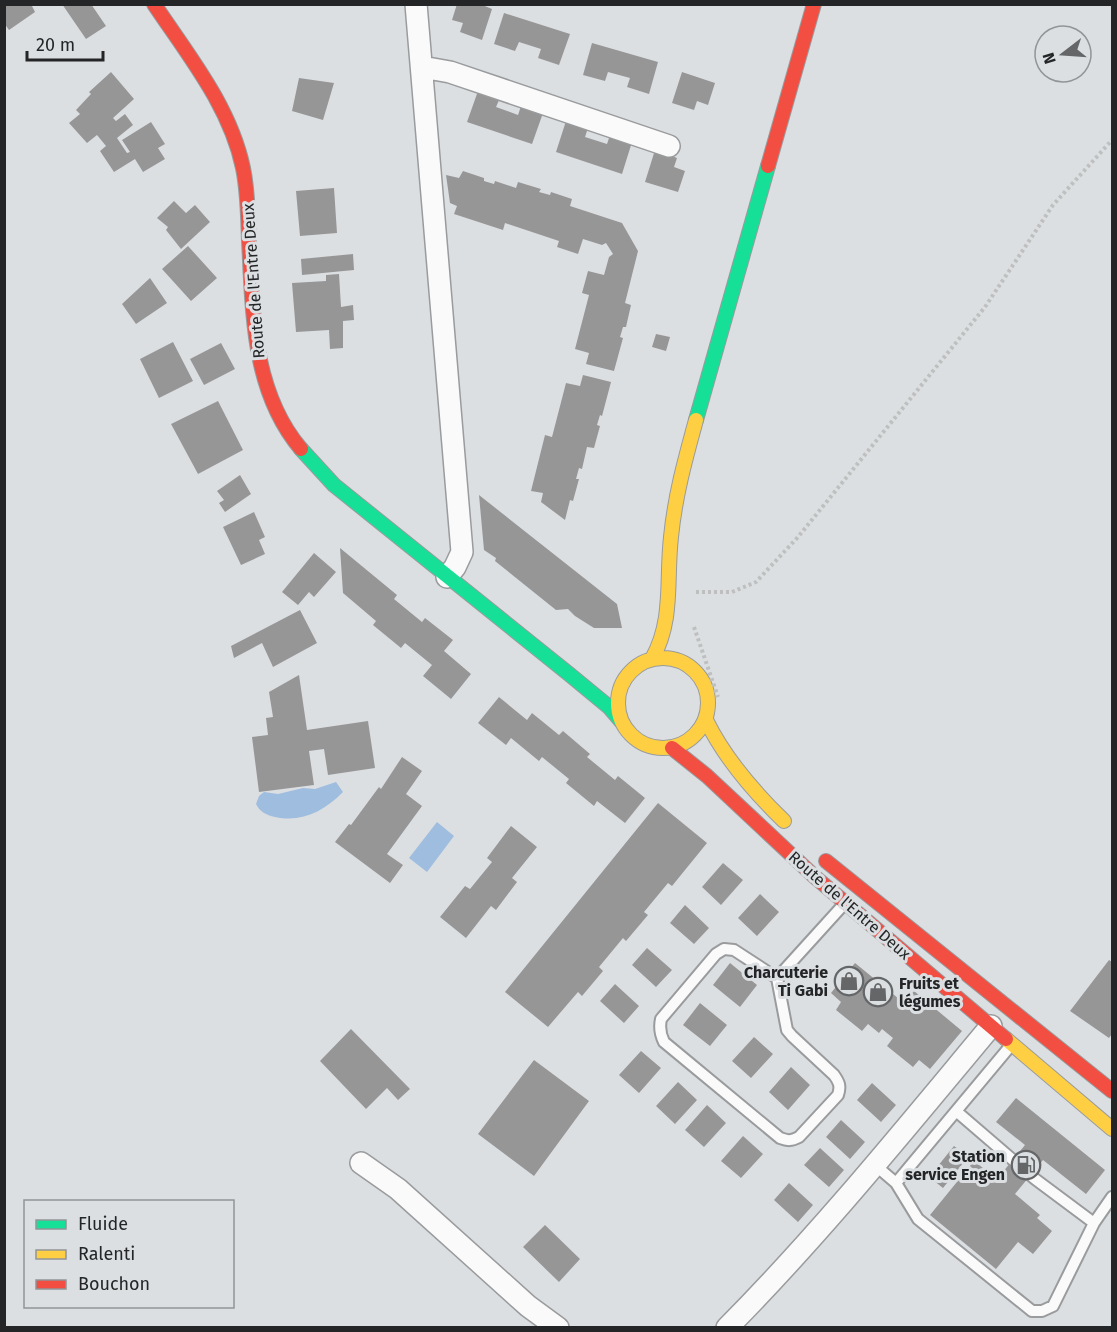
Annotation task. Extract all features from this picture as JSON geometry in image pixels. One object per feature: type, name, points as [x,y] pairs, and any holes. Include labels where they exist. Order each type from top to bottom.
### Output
[{"type":"main road","name":"Route de l'Entre Deux","points":[[154,4],[209,88],[227,121],[241,158],[246,188],[254,320],[260,366],[271,404],[294,440],[334,485],[609,707],[621,722]]},
{"type":"main road","points":[[652,659],[658,650],[669,597],[670,542],[678,484],[814,4]]},
{"type":"main road","points":[[669,597],[676,625]]},
{"type":"main road","points":[[683,646],[690,666],[700,677],[707,690],[709,705],[705,720],[698,733],[672,748],[656,748],[642,744],[621,722],[618,710],[621,686],[627,675],[638,665],[652,659],[672,659],[690,666]]},
{"type":"main road","name":"Route de l'Entre Deux","points":[[569,674],[600,680],[627,675]]},
{"type":"main road","name":"Route de l'Entre Deux","points":[[705,720],[756,795],[796,834]]},
{"type":"main road","name":"Route de l'Entre Deux","points":[[672,748],[707,776],[845,903],[1113,1129]]},
{"type":"main road","name":"Route de l'Entre Deux","points":[[812,849],[1113,1090]]},
{"type":"street","points":[[416,4],[462,552],[447,577]]},
{"type":"street","points":[[422,68],[450,72],[669,146]]},
{"type":"street","points":[[727,1328],[773,1281],[876,1165],[991,1026]]},
{"type":"street","points":[[361,1163],[398,1189],[528,1306],[558,1328]]},
{"type":"lane","points":[[777,978],[845,903]]},
{"type":"lane","points":[[724,949],[734,950],[777,978],[788,1030],[834,1076],[840,1089],[838,1095],[799,1137],[788,1141],[780,1138],[664,1042],[660,1036],[659,1026],[661,1019],[716,954],[724,949]]},
{"type":"lane","points":[[896,1183],[1012,1044]]},
{"type":"lane","points":[[956,1111],[1035,1179],[1094,1223]]},
{"type":"lane","points":[[876,1165],[896,1183],[918,1219],[1032,1311],[1042,1311],[1053,1306],[1094,1223],[1113,1197]]},
{"type":"path","points":[[669,597],[732,592],[756,582],[798,537],[977,316],[1053,205],[1113,140]]},
{"type":"path","points":[[698,635],[719,700]]},
{"type":"water","points":[[336,782],[343,792],[320,810],[303,817],[272,816],[261,811],[256,804],[259,796],[264,792],[278,794],[303,788],[315,789]]},
{"type":"water","points":[[437,822],[454,836],[427,872],[409,858]]},
{"type":"building","points":[[4,4],[31,4],[35,12],[9,30],[4,23]]},
{"type":"building","points":[[62,4],[91,4],[106,26],[86,39]]},
{"type":"building","points":[[457,4],[480,4],[492,9],[482,40],[460,32],[463,23],[452,20]]},
{"type":"building","points":[[504,13],[570,34],[559,65],[538,58],[541,49],[519,42],[515,51],[494,44]]},
{"type":"building","points":[[592,43],[658,62],[649,94],[627,87],[630,78],[608,72],[605,81],[583,75]]},
{"type":"building","points":[[111,72],[134,99],[113,118],[116,121],[125,114],[133,125],[117,138],[127,153],[130,152],[122,140],[151,122],[165,144],[158,148],[165,159],[143,172],[135,159],[114,172],[100,151],[106,146],[97,135],[87,143],[69,123],[80,114],[76,110],[91,94],[89,92]]},
{"type":"building","points":[[682,72],[715,83],[708,105],[697,101],[694,110],[672,103]]},
{"type":"building","points":[[299,78],[334,83],[323,120],[292,111]]},
{"type":"building","points":[[478,91],[500,98],[496,107],[518,115],[521,106],[543,113],[532,144],[467,122]]},
{"type":"building","points":[[566,121],[588,128],[585,137],[607,144],[610,135],[632,142],[622,174],[556,152]]},
{"type":"building","points":[[655,150],[677,158],[674,167],[685,171],[678,192],[645,182]]},
{"type":"building","points":[[463,171],[494,184],[495,181],[516,188],[518,182],[541,189],[539,192],[550,195],[551,192],[572,199],[570,206],[622,223],[638,251],[625,303],[631,305],[626,327],[623,327],[620,337],[623,338],[614,371],[586,364],[589,353],[575,349],[589,295],[582,293],[588,271],[604,275],[609,257],[613,254],[606,243],[602,245],[583,239],[578,254],[557,247],[559,241],[505,223],[503,230],[454,214],[457,206],[450,203],[446,175],[459,178]]},
{"type":"building","points":[[334,188],[337,233],[300,236],[296,191]]},
{"type":"building","points":[[174,201],[186,213],[195,205],[210,222],[181,249],[166,230],[168,227],[157,218]]},
{"type":"building","points":[[188,246],[217,278],[191,301],[162,269]]},
{"type":"building","points":[[353,254],[354,270],[302,275],[301,259]]},
{"type":"building","points":[[339,274],[341,307],[353,305],[354,320],[343,321],[343,348],[330,349],[329,330],[296,332],[292,283],[326,281],[326,275]]},
{"type":"building","points":[[150,278],[167,303],[136,324],[122,304]]},
{"type":"building","points":[[656,334],[670,337],[666,351],[652,347]]},
{"type":"building","points":[[173,342],[193,381],[159,398],[140,359]]},
{"type":"building","points":[[221,343],[235,369],[204,385],[190,359]]},
{"type":"building","points":[[583,375],[611,382],[602,416],[600,415],[597,425],[600,426],[594,448],[587,447],[582,469],[579,468],[576,479],[579,479],[573,501],[570,500],[565,520],[541,502],[543,493],[531,491],[545,435],[552,437],[566,383],[580,386]]},
{"type":"building","points":[[218,401],[243,450],[198,474],[171,424]]},
{"type":"building","points":[[240,475],[251,494],[225,512],[219,503],[224,500],[217,491]]},
{"type":"building","points":[[479,495],[617,604],[622,628],[594,628],[568,609],[556,610],[495,561],[496,558],[484,550]]},
{"type":"building","points":[[254,512],[265,537],[259,540],[265,554],[241,565],[223,527]]},
{"type":"building","points":[[340,548],[397,595],[394,599],[422,622],[425,618],[453,640],[444,651],[471,674],[451,699],[423,676],[432,665],[405,643],[401,648],[373,625],[376,621],[343,593]]},
{"type":"building","points":[[314,553],[336,572],[314,597],[309,592],[298,605],[282,592]]},
{"type":"building","points":[[300,610],[317,643],[273,667],[262,643],[234,658],[231,646]]},
{"type":"building","points":[[299,675],[307,730],[368,721],[375,768],[328,775],[324,749],[309,751],[314,785],[259,792],[252,737],[268,735],[266,718],[273,717],[269,692]]},
{"type":"building","points":[[499,697],[527,720],[532,713],[559,735],[563,731],[590,754],[587,757],[615,780],[618,776],[645,798],[625,823],[597,801],[594,806],[566,783],[569,779],[542,757],[539,761],[511,738],[506,745],[478,723]]},
{"type":"building","points":[[402,757],[422,771],[406,794],[422,806],[387,854],[403,865],[390,883],[335,842],[349,824],[351,825],[379,787],[381,789]]},
{"type":"building","points":[[658,803],[707,843],[672,886],[668,883],[644,912],[648,915],[626,941],[623,938],[599,967],[603,971],[582,996],[578,992],[548,1027],[505,992]]},
{"type":"building","points":[[511,826],[537,847],[512,878],[517,882],[496,910],[491,906],[466,938],[440,917],[465,886],[470,889],[492,862],[487,858]]},
{"type":"building","points":[[723,863],[743,880],[721,905],[702,887]]},
{"type":"building","points":[[760,894],[779,912],[757,936],[738,918]]},
{"type":"building","points":[[685,905],[709,928],[694,944],[670,923]]},
{"type":"building","points":[[647,948],[672,970],[656,987],[632,965]]},
{"type":"building","points":[[1109,960],[1112,962],[1112,1034],[1109,1038],[1070,1011]]},
{"type":"building","points":[[730,963],[757,985],[740,1007],[713,985]]},
{"type":"building","points":[[855,963],[904,1003],[914,991],[962,1031],[930,1069],[919,1060],[913,1067],[887,1046],[893,1038],[882,1029],[879,1033],[868,1024],[862,1031],[836,1010],[841,1002],[831,993]]},
{"type":"building","points":[[615,984],[639,1006],[624,1023],[600,1001]]},
{"type":"building","points":[[700,1003],[727,1025],[710,1046],[683,1025]]},
{"type":"building","points":[[351,1029],[410,1089],[398,1100],[387,1088],[366,1109],[320,1061]]},
{"type":"building","points":[[754,1037],[773,1054],[751,1078],[732,1061]]},
{"type":"building","points":[[641,1051],[661,1068],[639,1093],[619,1075]]},
{"type":"building","points":[[534,1060],[589,1101],[534,1176],[478,1134]]},
{"type":"building","points":[[791,1067],[810,1085],[788,1110],[769,1092]]},
{"type":"building","points":[[678,1082],[697,1100],[675,1124],[656,1106]]},
{"type":"building","points":[[872,1083],[896,1105],[881,1122],[857,1100]]},
{"type":"building","points":[[1016,1098],[1105,1170],[1086,1194],[1043,1160],[1015,1194],[1040,1215],[1037,1218],[1052,1231],[1033,1254],[1018,1242],[996,1269],[930,1215],[974,1161],[997,1179],[1025,1145],[996,1122]]},
{"type":"building","points":[[707,1105],[726,1123],[704,1147],[685,1130]]},
{"type":"building","points":[[841,1120],[865,1142],[850,1159],[826,1137]]},
{"type":"building","points":[[743,1136],[763,1154],[741,1178],[721,1161]]},
{"type":"building","points":[[954,1146],[968,1157],[943,1188],[929,1177]]},
{"type":"building","points":[[820,1148],[844,1170],[829,1187],[804,1165]]},
{"type":"building","points":[[789,1183],[813,1205],[798,1222],[774,1200]]},
{"type":"building","points":[[545,1225],[580,1259],[559,1282],[523,1247]]},
{"type":"traffic: fast","points":[[696,420],[768,166]]},
{"type":"traffic: fast","points":[[301,449],[334,485],[569,674],[609,707],[621,721]]},
{"type":"traffic: slow","points":[[652,659],[664,630],[675,507],[696,420]]},
{"type":"traffic: slow","points":[[663,658],[680,661],[695,671],[705,686],[708,703],[705,720],[695,735],[680,745],[663,748],[646,745],[631,735],[621,720],[618,703],[621,686],[631,671],[646,661],[663,658]]},
{"type":"traffic: slow","points":[[706,720],[740,774],[784,821]]},
{"type":"traffic: slow","points":[[1006,1039],[1112,1129]]},
{"type":"traffic: jam","points":[[154,4],[218,102],[237,145],[248,204],[252,296],[258,350],[273,402],[285,426],[301,449]]},
{"type":"traffic: jam","points":[[768,166],[814,4]]},
{"type":"traffic: jam","points":[[672,748],[707,776],[815,877],[1006,1039]]},
{"type":"traffic: jam","points":[[826,861],[1112,1091]]},
{"type":"place","name":"Charcuterie Ti Gabi","points":[[849,981]]},
{"type":"place","name":"Fruits et légumes","points":[[878,992]]},
{"type":"place","name":"Station service Engen","points":[[1026,1165]]}]
